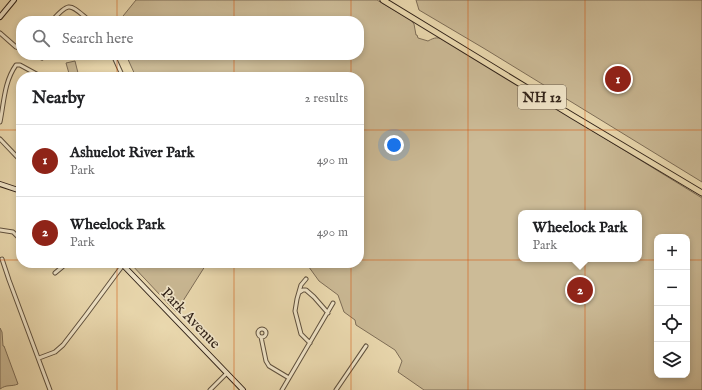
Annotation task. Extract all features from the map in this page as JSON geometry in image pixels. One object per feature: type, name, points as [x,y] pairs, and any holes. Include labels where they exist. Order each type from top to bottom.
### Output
[{"type":"highway","name":"NH 12","points":[[383,0],[702,193]]},
{"type":"street","points":[[0,17],[14,0]]},
{"type":"street","points":[[57,16],[62,10],[69,6],[84,16]]},
{"type":"street","points":[[0,33],[16,47]]},
{"type":"street","points":[[115,60],[121,72]]},
{"type":"street","points":[[0,122],[4,93],[16,65],[20,65],[33,72]]},
{"type":"street","points":[[0,139],[16,156]]},
{"type":"street","points":[[0,184],[16,189]]},
{"type":"street","points":[[0,230],[12,232],[16,236]]},
{"type":"street","points":[[2,259],[50,390]]},
{"type":"street","points":[[55,273],[62,268]]},
{"type":"street","points":[[39,358],[55,352],[63,345],[119,268]]},
{"type":"street","name":"Park Avenue","points":[[126,268],[243,390]]},
{"type":"street","points":[[306,279],[301,285],[295,311],[301,334],[310,343]]},
{"type":"street","points":[[300,292],[306,290],[328,313]]},
{"type":"street","points":[[282,390],[333,303]]},
{"type":"street","points":[[261,337],[266,361],[269,366],[289,378]]},
{"type":"street","points":[[336,390],[366,346]]},
{"type":"street","points":[[210,390],[227,373]]},
{"type":"shaded area","points":[[136,0],[377,0],[411,20],[414,24],[418,38],[428,41],[436,38],[445,40],[702,198],[702,390],[424,390],[398,372],[402,361],[395,350],[356,325],[355,320],[344,312],[338,295],[319,281],[310,268],[364,268],[364,72],[134,72],[128,60],[364,60],[364,16],[123,16]]},
{"type":"shaded area","points":[[416,0],[702,0],[702,182],[419,10]]},
{"type":"shaded area","points":[[75,61],[78,72],[69,72],[66,63]]},
{"type":"shaded area","points":[[135,268],[204,268],[176,312]]},
{"type":"shaded area","points":[[0,328],[2,332],[3,346],[18,384],[0,389]]},
{"type":"place","name":"Ashuelot River Park","points":[[618,79]]},
{"type":"place","name":"Wheelock Park","points":[[580,290]]}]
